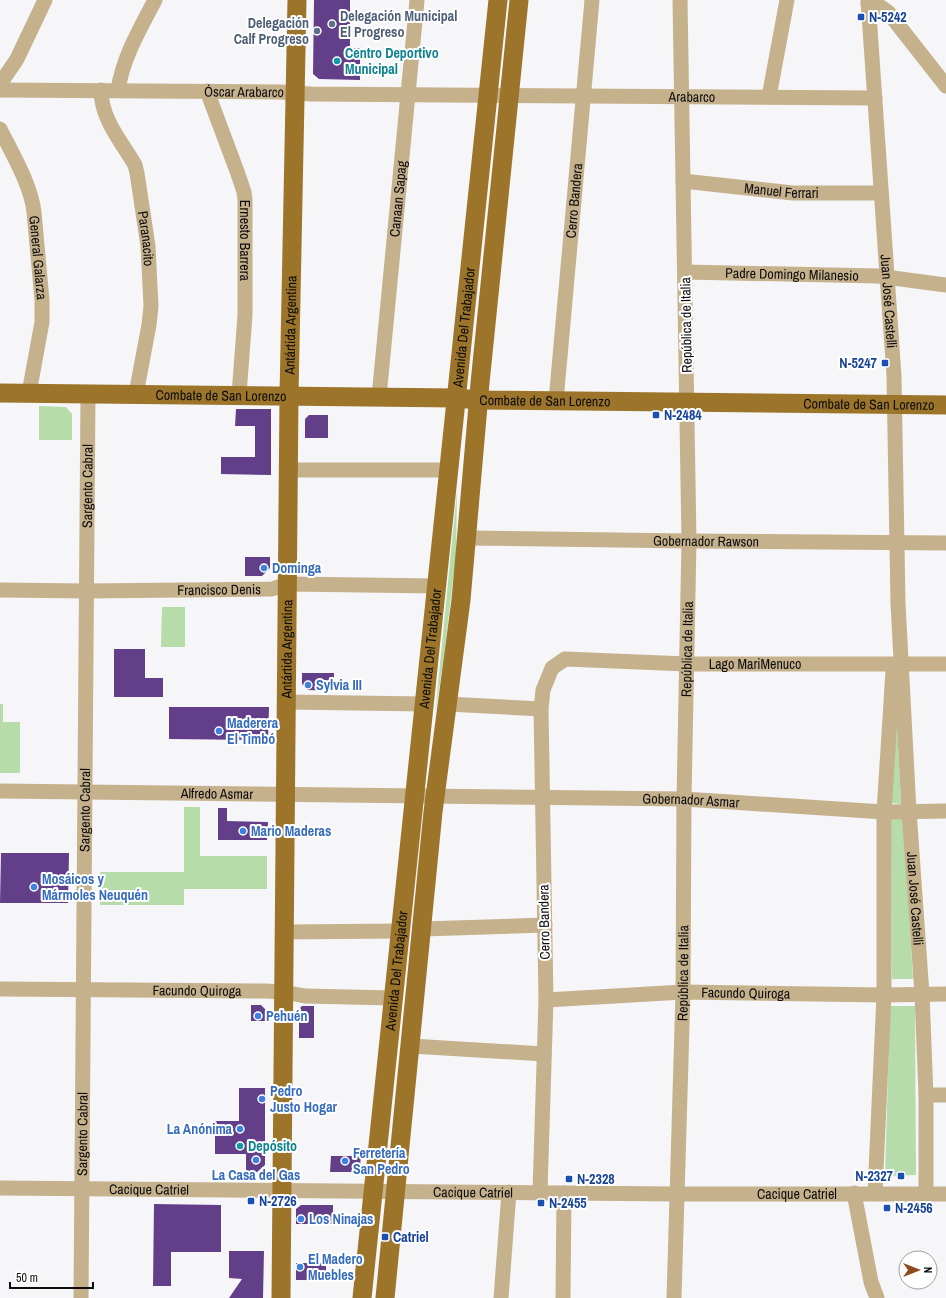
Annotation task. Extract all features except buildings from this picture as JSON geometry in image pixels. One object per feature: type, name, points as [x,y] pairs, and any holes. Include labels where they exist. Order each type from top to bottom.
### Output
[{"type":"main road","name":"Antártida Argentina","points":[[281,1298],[288,470],[296,0]]},
{"type":"main road","name":"Avenida Del Trabajador","points":[[362,1298],[498,0]]},
{"type":"main road","name":"Avenida Del Trabajador","points":[[385,1298],[411,1046],[434,797],[461,600],[478,400],[519,0]]},
{"type":"main road","name":"Combate de San Lorenzo","points":[[0,393],[946,405]]},
{"type":"street","points":[[0,84],[15,63],[45,0]]},
{"type":"street","points":[[118,90],[122,69],[128,53],[155,0]]},
{"type":"street","name":"Canaan Sapag","points":[[380,397],[417,0]]},
{"type":"street","name":"Cerro Bandera","points":[[556,401],[592,0]]},
{"type":"street","name":"República de Italia","points":[[674,1298],[683,992],[688,542],[680,0]]},
{"type":"street","points":[[769,97],[788,0]]},
{"type":"street","points":[[868,2],[881,7],[888,12],[946,86]]},
{"type":"street","name":"Juan José Castelli","points":[[868,2],[894,376],[898,603],[897,664],[884,812],[884,995],[875,1193]]},
{"type":"street","name":"Óscar Arabarco","points":[[0,90],[206,91],[487,96],[510,95]]},
{"type":"street","name":"Paranacito","points":[[101,90],[105,114],[132,161],[137,173],[148,246],[150,316],[136,394]]},
{"type":"street","name":"Ernesto Barrera","points":[[206,91],[238,174],[245,200],[245,315],[239,396]]},
{"type":"street","name":"Arabarco","points":[[510,95],[875,98]]},
{"type":"street","name":"General Galarza","points":[[0,129],[28,187],[34,207],[42,300],[42,322],[30,393]]},
{"type":"street","name":"Manuel Ferrari","points":[[683,181],[793,193],[881,193]]},
{"type":"street","name":"Padre Domingo Milanesio","points":[[685,272],[887,276],[946,285]]},
{"type":"street","name":"Sargento Cabral","points":[[81,1298],[88,394]]},
{"type":"street","points":[[288,470],[449,470]]},
{"type":"street","name":"Gobernador Rawson","points":[[467,538],[688,542],[946,543]]},
{"type":"street","name":"Francisco Denis","points":[[0,590],[86,591],[272,589],[287,584],[437,586]]},
{"type":"street","name":"Cerro Bandera","points":[[540,1192],[546,1000],[540,709],[544,690],[552,668],[565,659]]},
{"type":"street","name":"Lago MariMenuco","points":[[565,659],[687,664],[946,664]]},
{"type":"street","name":"Juan José Castelli","points":[[897,664],[922,994],[926,1095],[926,1194]]},
{"type":"street","points":[[286,702],[425,704]]},
{"type":"street","points":[[447,704],[540,709]]},
{"type":"street","name":"Alfredo Asmar","points":[[0,791],[434,797]]},
{"type":"street","name":"Gobernador Asmar","points":[[434,797],[684,799],[884,812],[946,811]]},
{"type":"street","points":[[422,929],[545,925]]},
{"type":"street","points":[[284,932],[400,931]]},
{"type":"street","name":"Facundo Quiroga","points":[[0,988],[265,991],[284,992],[305,996],[393,998]]},
{"type":"street","name":"Facundo Quiroga","points":[[546,1000],[683,992],[884,995],[946,994]]},
{"type":"street","points":[[411,1046],[544,1054]]},
{"type":"street","points":[[926,1095],[946,1095]]},
{"type":"street","name":"Cacique Catriel","points":[[0,1188],[676,1194],[946,1194]]},
{"type":"street","points":[[501,1298],[509,1192]]},
{"type":"street","points":[[563,1298],[564,1192]]},
{"type":"street","points":[[854,1193],[871,1282],[877,1298]]},
{"type":"green space","points":[[39,406],[66,407],[72,414],[72,440],[39,440]]},
{"type":"green space","points":[[457,491],[456,554],[444,656],[435,715]]},
{"type":"green space","points":[[162,607],[185,607],[185,647],[161,647]]},
{"type":"green space","points":[[896,700],[901,804],[891,803]]},
{"type":"green space","points":[[0,704],[3,704],[3,722],[20,722],[20,773],[0,773]]},
{"type":"green space","points":[[184,807],[200,807],[200,856],[267,856],[267,889],[184,889],[184,905],[100,905],[100,872],[184,872]]},
{"type":"green space","points":[[891,816],[903,817],[913,979],[892,979]]},
{"type":"green space","points":[[890,1006],[915,1006],[916,1175],[885,1176]]},
{"type":"place","name":"N-5242","points":[[861,17]]},
{"type":"place","name":"Delegación Municipal El Progreso","points":[[332,24]]},
{"type":"place","name":"Delegación Calf Progreso","points":[[317,31]]},
{"type":"place","name":"Centro Deportivo Municipal","points":[[337,61]]},
{"type":"place","name":"N-5247","points":[[885,363]]},
{"type":"place","name":"N-2484","points":[[656,415]]},
{"type":"place","name":"Dominga","points":[[264,568]]},
{"type":"place","name":"Sylvia III","points":[[308,685]]},
{"type":"place","name":"Maderera El Timbó","points":[[219,731]]},
{"type":"place","name":"Mario Maderas","points":[[243,831]]},
{"type":"place","name":"Mosáicos y Mármoles Neuquén","points":[[34,887]]},
{"type":"place","name":"Pehuén","points":[[258,1016]]},
{"type":"place","name":"Pedro Justo Hogar","points":[[262,1099]]},
{"type":"place","name":"La Anónima","points":[[240,1129]]},
{"type":"place","name":"Depósito","points":[[240,1146]]},
{"type":"place","name":"La Casa del Gas","points":[[256,1160]]},
{"type":"place","name":"Ferretería San Pedro","points":[[345,1161]]},
{"type":"place","name":"N-2327","points":[[901,1176]]},
{"type":"place","name":"N-2328","points":[[569,1179]]},
{"type":"place","name":"N-2726","points":[[251,1201]]},
{"type":"place","name":"N-2455","points":[[541,1203]]},
{"type":"place","name":"N-2456","points":[[887,1208]]},
{"type":"place","name":"Los Ninajas","points":[[301,1219]]},
{"type":"place","name":"Catriel","points":[[385,1237]]},
{"type":"place","name":"El Madero Muebles","points":[[300,1267]]}]
